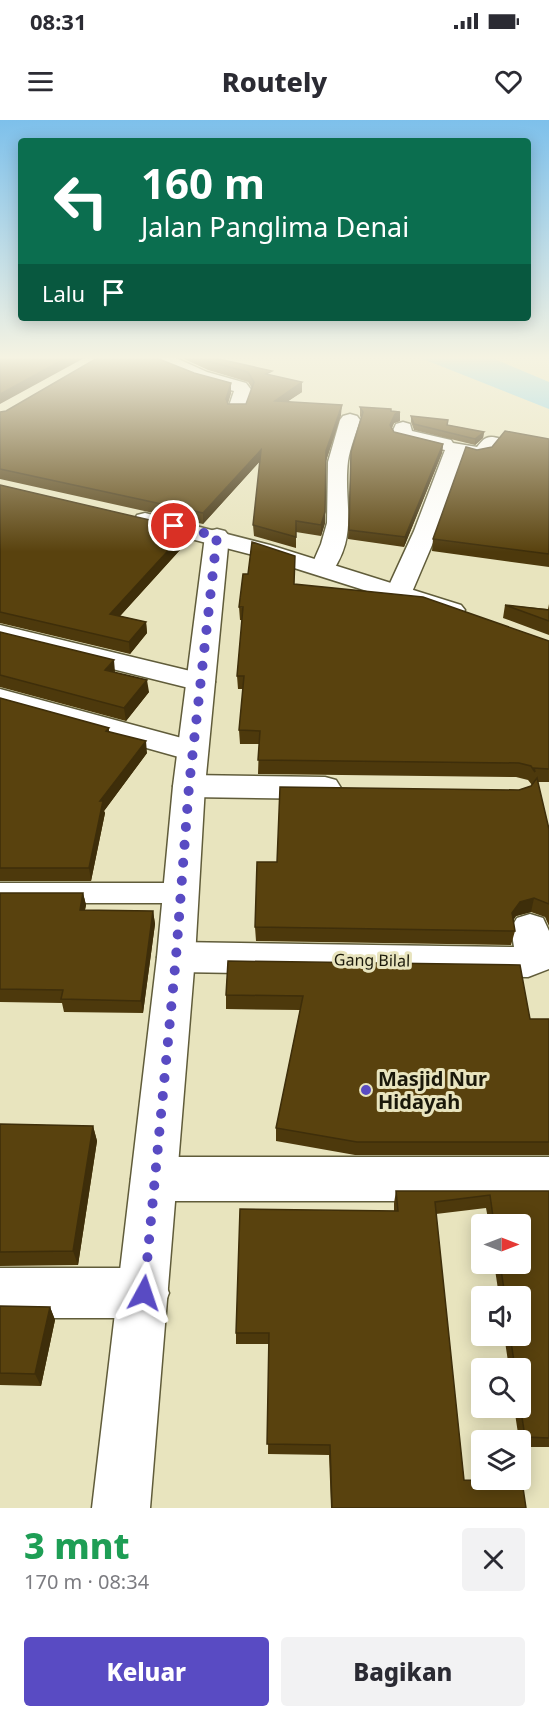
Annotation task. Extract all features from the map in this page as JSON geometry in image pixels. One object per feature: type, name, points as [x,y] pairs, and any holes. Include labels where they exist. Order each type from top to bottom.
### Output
[{"type":"street","points":[[322,567],[333,544],[338,523],[338,462],[349,422]]},
{"type":"street","points":[[403,428],[401,435],[479,452],[483,452],[491,442]]},
{"type":"street","points":[[399,592],[426,531],[456,448]]},
{"type":"street","points":[[126,516],[217,536],[322,567],[474,617]]},
{"type":"street","points":[[121,1508],[176,957],[191,769],[217,536]]},
{"type":"street","points":[[0,633],[201,682]]},
{"type":"street","points":[[0,698],[191,769],[352,788]]},
{"type":"street","name":"Gang Bilal","points":[[176,957],[528,962],[535,959],[530,927]]},
{"type":"street","points":[[154,1179],[549,1179]]},
{"type":"street","points":[[0,1293],[144,1293]]},
{"type":"lane","points":[[0,894],[180,892]]},
{"type":"building","points":[[0,422],[336,422],[326,451],[325,512],[321,525],[296,521],[296,537],[253,525],[261,450],[203,513],[0,469]]},
{"type":"building","points":[[360,422],[391,422],[390,425],[394,432],[443,444],[405,537],[349,530],[351,452]]},
{"type":"building","points":[[413,422],[448,422],[447,425],[484,432],[475,439],[414,424]]},
{"type":"building","points":[[505,431],[549,439],[549,554],[433,539],[466,447],[477,450],[492,447]]},
{"type":"building","points":[[0,485],[188,529],[110,614],[146,622],[129,642],[0,612]]},
{"type":"building","points":[[252,542],[295,556],[294,584],[423,597],[549,641],[549,769],[534,768],[535,772],[531,766],[519,763],[258,760],[260,731],[239,730],[244,676],[237,676],[243,607],[239,607],[243,574],[248,574]]},
{"type":"building","points":[[505,605],[549,610],[549,621]]},
{"type":"building","points":[[0,632],[114,660],[105,670],[147,680],[124,708],[0,675]]},
{"type":"building","points":[[0,698],[109,728],[106,731],[146,741],[100,801],[103,801],[89,868],[0,868]]},
{"type":"building","points":[[537,778],[549,829],[549,904],[534,898],[520,902],[512,913],[515,931],[255,927],[257,862],[277,862],[280,787],[519,790],[531,786]]},
{"type":"building","points":[[0,893],[83,893],[80,910],[153,911],[141,1001],[61,999],[63,990],[0,989]]},
{"type":"building","points":[[228,961],[520,965],[530,1019],[549,1019],[549,1142],[357,1142],[276,1128],[303,996],[226,995]]},
{"type":"building","points":[[0,1124],[93,1126],[73,1251],[0,1252]]},
{"type":"building","points":[[396,1191],[549,1191],[549,1438],[531,1437],[531,1430],[524,1430],[522,1418],[531,1418],[531,1358],[513,1358],[512,1346],[531,1346],[531,1286],[503,1286],[502,1274],[531,1274],[531,1214],[493,1214],[490,1195],[435,1202],[464,1480],[471,1480],[471,1490],[523,1490],[526,1508],[332,1508],[330,1445],[267,1444],[269,1333],[236,1333],[240,1209],[398,1211]]},
{"type":"building","points":[[0,1306],[50,1307],[35,1374],[0,1373]]},
{"type":"place","name":"Masjid Nur Hidayah","points":[[366,1090]]},
{"type":"route","points":[[144,1293],[176,957],[189,786],[217,536],[174,526]]}]
